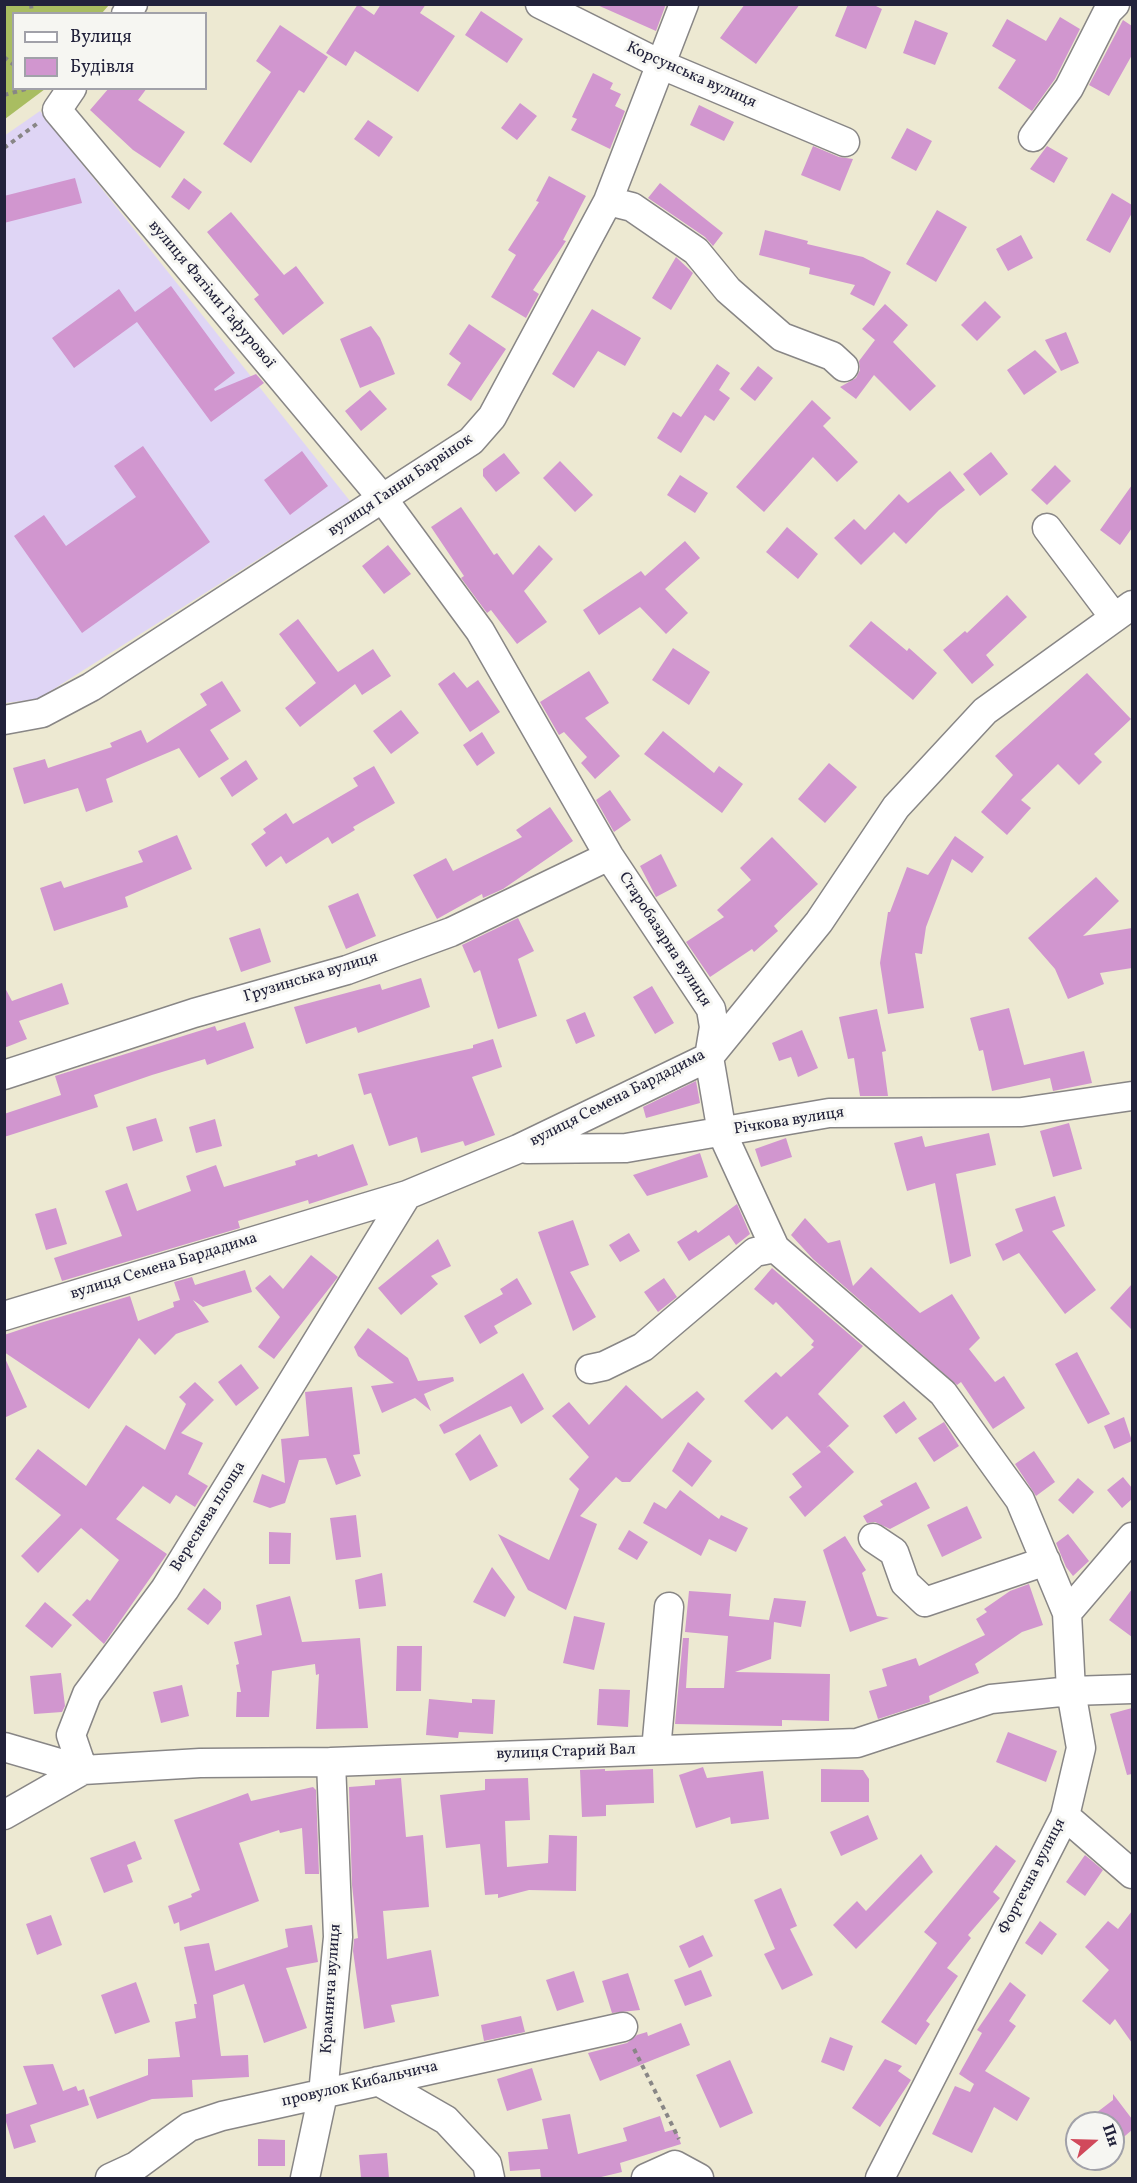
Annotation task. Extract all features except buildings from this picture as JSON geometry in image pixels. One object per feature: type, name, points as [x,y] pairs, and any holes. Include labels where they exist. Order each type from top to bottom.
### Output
[{"type":"street","name":"Корсунська вулиця","points":[[540,4],[662,65],[845,142]]},
{"type":"street","name":"вулиця Ганни Барвінок","points":[[4,720],[42,713],[91,687],[471,441],[492,417],[608,201],[684,4]]},
{"type":"street","points":[[1033,137],[1069,88],[1108,11],[1115,4]]},
{"type":"street","points":[[1127,4],[1132,7]]},
{"type":"street","name":"вулиця Фатіми Гафурової","points":[[64,99],[383,500]]},
{"type":"street","points":[[608,201],[632,207],[696,251],[728,290],[782,336],[832,356],[844,367]]},
{"type":"street","name":"Старобазарна вулиця","points":[[383,500],[480,631],[609,856],[711,1009],[714,1027],[709,1057],[723,1133],[775,1248],[943,1393],[1020,1500],[1067,1613]]},
{"type":"street","points":[[1047,528],[1123,611]]},
{"type":"street","name":"вулиця Семена Бардадима","points":[[4,1316],[407,1195],[518,1149],[709,1057],[819,922],[904,799],[985,711],[1123,611]]},
{"type":"street","name":"Грузинська вулиця","points":[[4,1076],[194,1013],[347,970],[451,932],[609,856]]},
{"type":"street","name":"Річкова вулиця","points":[[518,1149],[626,1148],[829,1113],[1022,1112],[1132,1096]]},
{"type":"street","name":"Вереснева площа","points":[[83,1770],[71,1735],[87,1694],[165,1589],[407,1195]]},
{"type":"street","points":[[590,1368],[604,1366],[643,1347],[754,1252],[775,1248]]},
{"type":"street","points":[[1067,1613],[1132,1537]]},
{"type":"street","points":[[873,1538],[894,1552],[905,1584],[925,1602],[1046,1561]]},
{"type":"street","points":[[656,1750],[669,1607]]},
{"type":"street","name":"Фортечна вулиця","points":[[880,2178],[1065,1816],[1081,1748],[1071,1691],[1067,1613]]},
{"type":"street","name":"вулиця Старий Вал","points":[[4,1815],[83,1770],[200,1763],[331,1762],[857,1743],[991,1699],[1071,1691],[1132,1689]]},
{"type":"street","points":[[4,1747],[83,1770]]},
{"type":"street","name":"Крамнича вулиця","points":[[305,2178],[323,2094],[338,1937],[331,1762]]},
{"type":"street","points":[[1065,1816],[1132,1874]]},
{"type":"street","name":"провулок Кибальчича","points":[[110,2178],[136,2166],[189,2127],[222,2116],[623,2027]]},
{"type":"street","points":[[378,2081],[446,2120],[488,2164],[490,2178]]},
{"type":"street","points":[[646,2178],[675,2165],[698,2177]]},
{"type":"path","points":[[4,95],[23,90]]},
{"type":"path","points":[[4,148],[64,99]]},
{"type":"path","points":[[623,2027],[698,2177]]},
{"type":"shaded area","points":[[40,111],[350,501],[38,699],[5,703],[4,136]]},
{"type":"green space","points":[[5,4],[109,5],[103,12],[12,12],[12,90],[44,90],[5,119]]}]
